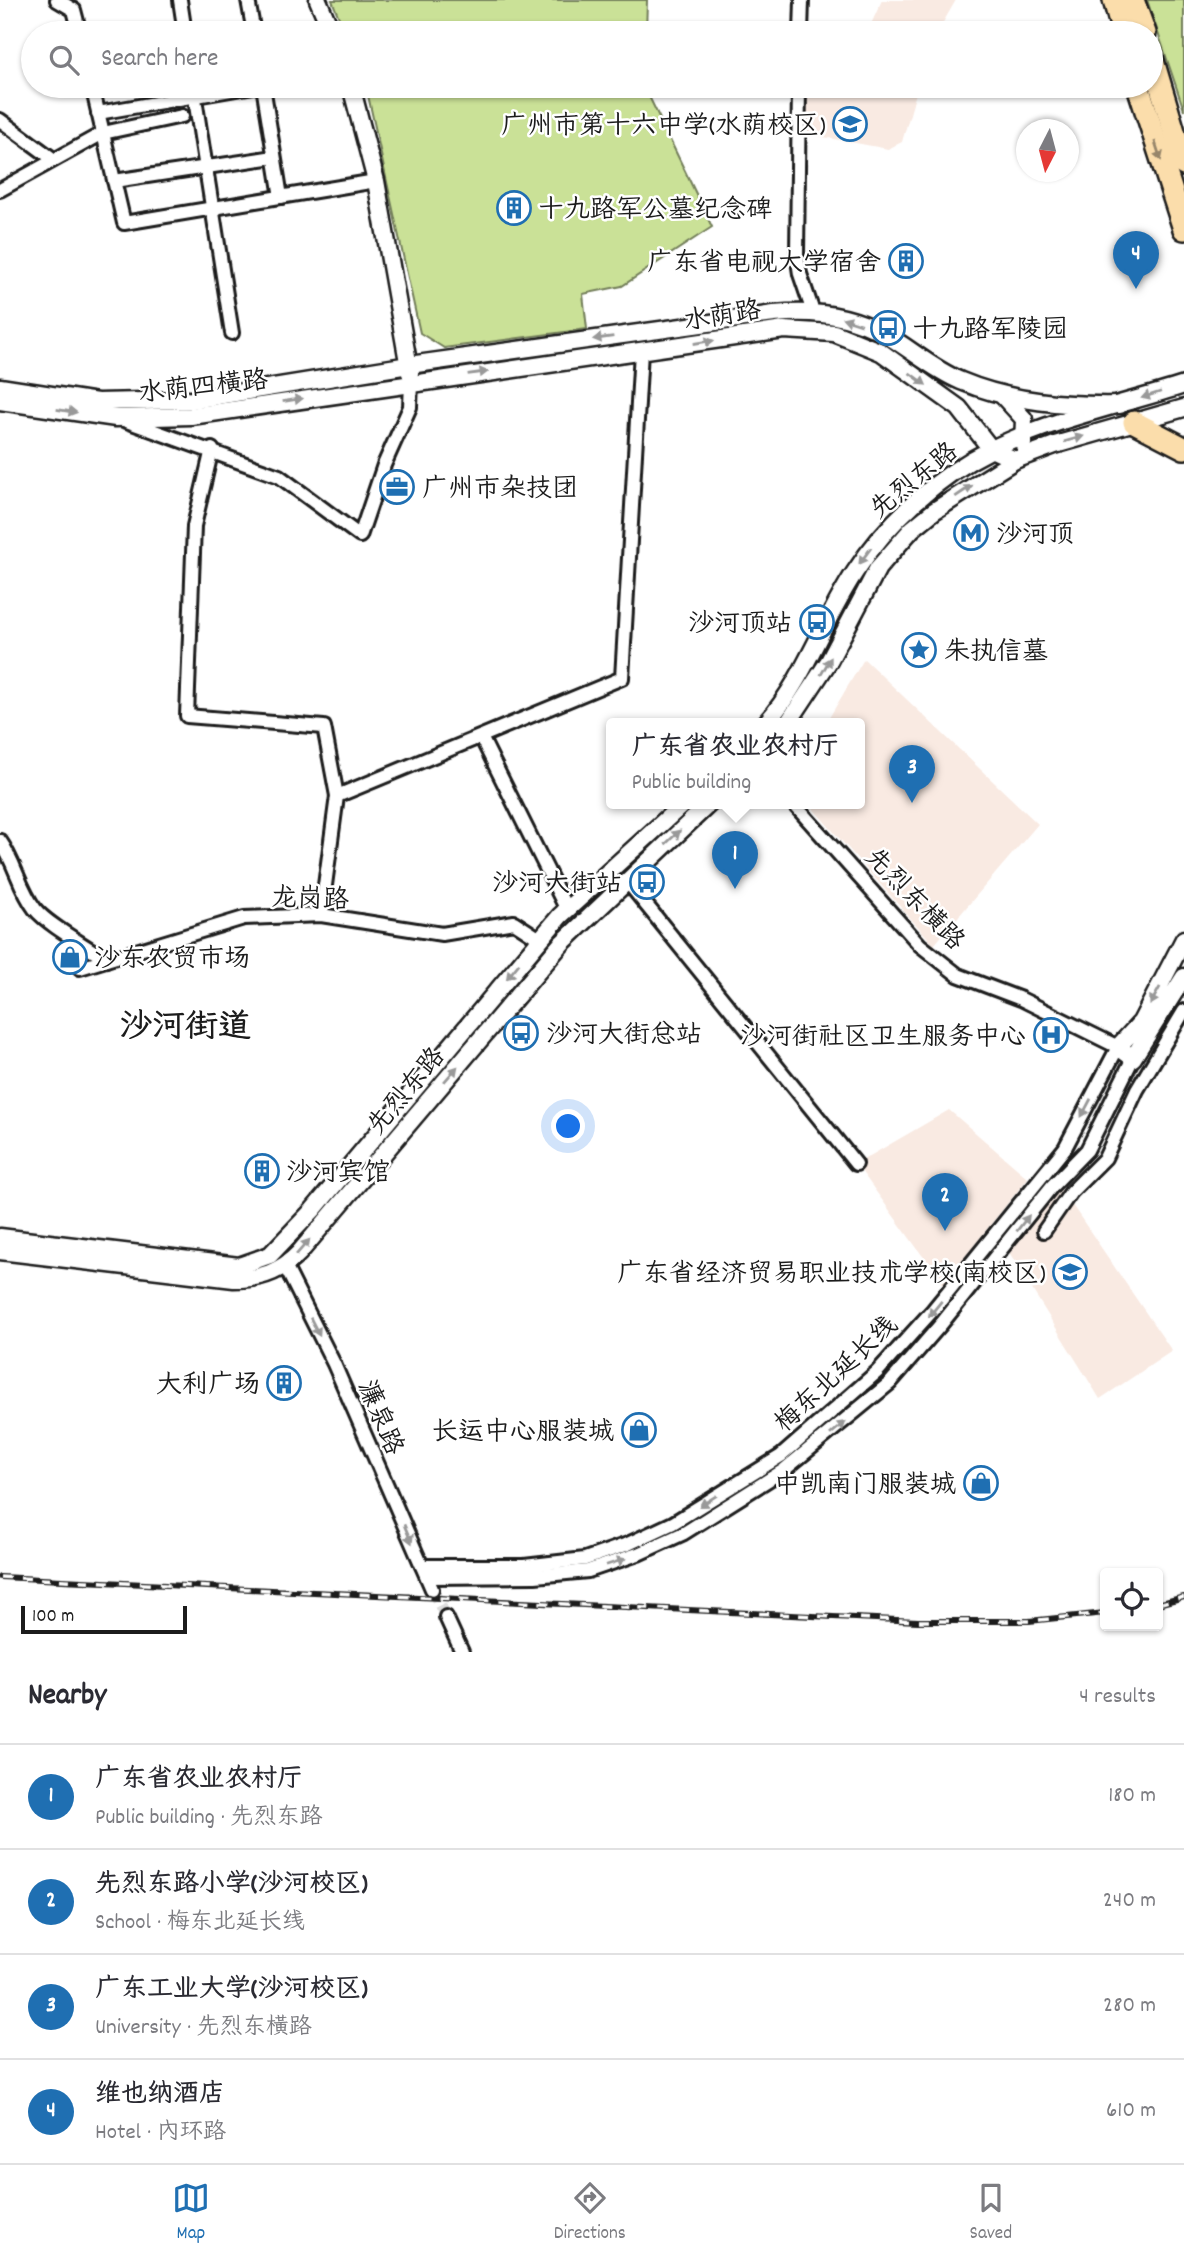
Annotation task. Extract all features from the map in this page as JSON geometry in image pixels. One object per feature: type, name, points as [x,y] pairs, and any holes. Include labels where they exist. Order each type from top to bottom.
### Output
[{"type":"highway","points":[[1114,0],[1120,21]]},
{"type":"highway","points":[[1133,0],[1141,21]]},
{"type":"highway","points":[[1163,94],[1184,165]]},
{"type":"highway","points":[[1142,98],[1183,227]]},
{"type":"highway","points":[[1134,422],[1181,446]]},
{"type":"street","points":[[57,0],[74,10],[77,21]]},
{"type":"street","points":[[180,0],[183,21]]},
{"type":"street","points":[[248,0],[252,21]]},
{"type":"street","points":[[318,0],[327,21]]},
{"type":"street","points":[[801,21],[802,0]]},
{"type":"street","points":[[95,98],[124,223],[376,181]]},
{"type":"street","points":[[98,113],[163,98]]},
{"type":"street","points":[[195,98],[232,333]]},
{"type":"street","points":[[264,98],[281,197]]},
{"type":"street","points":[[116,418],[212,449],[279,476],[360,537],[384,465],[410,407],[411,382],[376,181],[354,98]]},
{"type":"street","points":[[799,98],[797,254],[800,274],[813,312]]},
{"type":"street","points":[[0,190],[103,133],[182,116]]},
{"type":"street","points":[[0,120],[53,159]]},
{"type":"street","points":[[114,181],[274,157]]},
{"type":"street","name":"水荫路","points":[[409,365],[774,314],[813,312],[867,326],[949,376],[1000,393],[1048,403],[1120,405]]},
{"type":"street","name":"水荫路","points":[[411,382],[784,330],[834,333],[881,352],[959,408],[991,449],[1016,460]]},
{"type":"street","points":[[337,796],[622,678],[641,351]]},
{"type":"street","name":"水荫四横路","points":[[0,387],[97,401],[192,400],[409,365]]},
{"type":"street","name":"水荫四横路","points":[[0,401],[116,418],[191,416],[411,382]]},
{"type":"street","name":"先烈东路","points":[[769,718],[795,680],[836,603],[869,551],[915,505],[991,449],[1025,435],[1183,385]]},
{"type":"street","points":[[1000,393],[1021,414],[1025,435],[1016,460]]},
{"type":"street","name":"先烈东路","points":[[791,718],[824,670],[862,596],[889,552],[934,511],[1016,460],[1055,445],[1184,408]]},
{"type":"street","points":[[212,449],[194,526],[187,716],[324,727],[337,796],[321,915]]},
{"type":"street","points":[[481,737],[567,910]]},
{"type":"street","name":"先烈东路","points":[[0,1251],[239,1266],[270,1255],[313,1210],[540,939],[597,880],[677,809]]},
{"type":"street","name":"先烈东路","points":[[0,1237],[76,1254],[234,1279],[258,1278],[285,1266],[299,1253],[562,943],[703,809]]},
{"type":"street","name":"先烈东横路","points":[[798,809],[920,945],[958,975],[1021,999],[1133,1058]]},
{"type":"street","points":[[0,841],[8,853],[13,874],[36,911],[106,960]]},
{"type":"street","points":[[597,880],[611,894]]},
{"type":"street","points":[[626,880],[856,1164]]},
{"type":"street","name":"龙岗路","points":[[80,968],[244,918],[321,915],[442,934],[514,922],[540,939]]},
{"type":"street","name":"梅东北延长线","points":[[587,1565],[673,1523],[766,1465],[827,1419],[885,1365],[1065,1148],[1118,1048],[1141,1022],[1184,939]]},
{"type":"street","name":"梅东北延长线","points":[[427,1577],[524,1566],[587,1565],[638,1554],[684,1533],[784,1470],[890,1383],[1052,1186],[1087,1150],[1133,1058],[1184,976]]},
{"type":"street","points":[[1044,1231],[1071,1192],[1105,1158],[1137,1090],[1184,1011]]},
{"type":"street","points":[[1087,1150],[1105,1158]]},
{"type":"street","points":[[994,1235],[1007,1244]]},
{"type":"street","name":"濂泉路","points":[[285,1266],[334,1364],[427,1577]]},
{"type":"street","points":[[766,1465],[784,1470]]},
{"type":"street","points":[[446,1618],[462,1652]]},
{"type":"shaded area","points":[[882,0],[956,0],[944,21],[872,21]]},
{"type":"shaded area","name":"广州市第十六中学(水荫校区)","points":[[795,98],[915,98],[902,142],[888,149],[791,131]]},
{"type":"shaded area","points":[[864,659],[1038,824],[934,945],[813,809],[865,809],[865,718],[829,718]]},
{"type":"shaded area","points":[[949,1110],[1028,1178],[943,1284],[856,1164]]},
{"type":"shaded area","name":"广东省经济贸易职业技术学校(南校区)","points":[[1059,1186],[1172,1351],[1100,1399],[1007,1249]]},
{"type":"green space","points":[[332,0],[647,0],[646,21],[340,21]]},
{"type":"green space","points":[[1147,0],[1184,0],[1184,110],[1163,48],[1163,21],[1154,21]]},
{"type":"green space","points":[[369,98],[650,98],[712,227],[622,286],[583,294],[587,329],[444,348],[420,333]]},
{"type":"tunnel","points":[[432,1589],[446,1617]]},
{"type":"railway","points":[[0,1577],[918,1621],[1029,1621],[1100,1614]]},
{"type":"railway","points":[[1163,1603],[1184,1597]]},
{"type":"place","name":"广州市第十六中学(水荫校区)","points":[[850,124]]},
{"type":"place","name":"十九路军公墓纪念碑","points":[[514,208]]},
{"type":"place","name":"广东省电视大学宿舍","points":[[906,261]]},
{"type":"place","name":"维也纳酒店","points":[[1136,289]]},
{"type":"place","name":"十九路军陵园","points":[[888,328]]},
{"type":"place","name":"广州市杂技团","points":[[397,487]]},
{"type":"place","name":"沙河顶","points":[[971,533]]},
{"type":"place","name":"沙河顶站","points":[[817,622]]},
{"type":"place","name":"朱执信墓","points":[[919,650]]},
{"type":"place","name":"广东工业大学(沙河校区)","points":[[912,803]]},
{"type":"place","name":"沙河大街站","points":[[647,882]]},
{"type":"place","name":"广东省农业农村厅","points":[[735,889]]},
{"type":"place","name":"沙东农贸市场","points":[[70,957]]},
{"type":"place","name":"沙河大街总站","points":[[521,1033]]},
{"type":"place","name":"沙河街社区卫生服务中心","points":[[1051,1035]]},
{"type":"place","name":"沙河宾馆","points":[[262,1171]]},
{"type":"place","name":"先烈东路小学(沙河校区)","points":[[945,1231]]},
{"type":"place","name":"广东省经济贸易职业技术学校(南校区)","points":[[1070,1272]]},
{"type":"place","name":"大利广场","points":[[284,1383]]},
{"type":"place","name":"长运中心服装城","points":[[639,1430]]},
{"type":"place","name":"中凯南门服装城","points":[[981,1483]]},
{"type":"district","name":"沙河街道","points":[[185,1024]]}]
